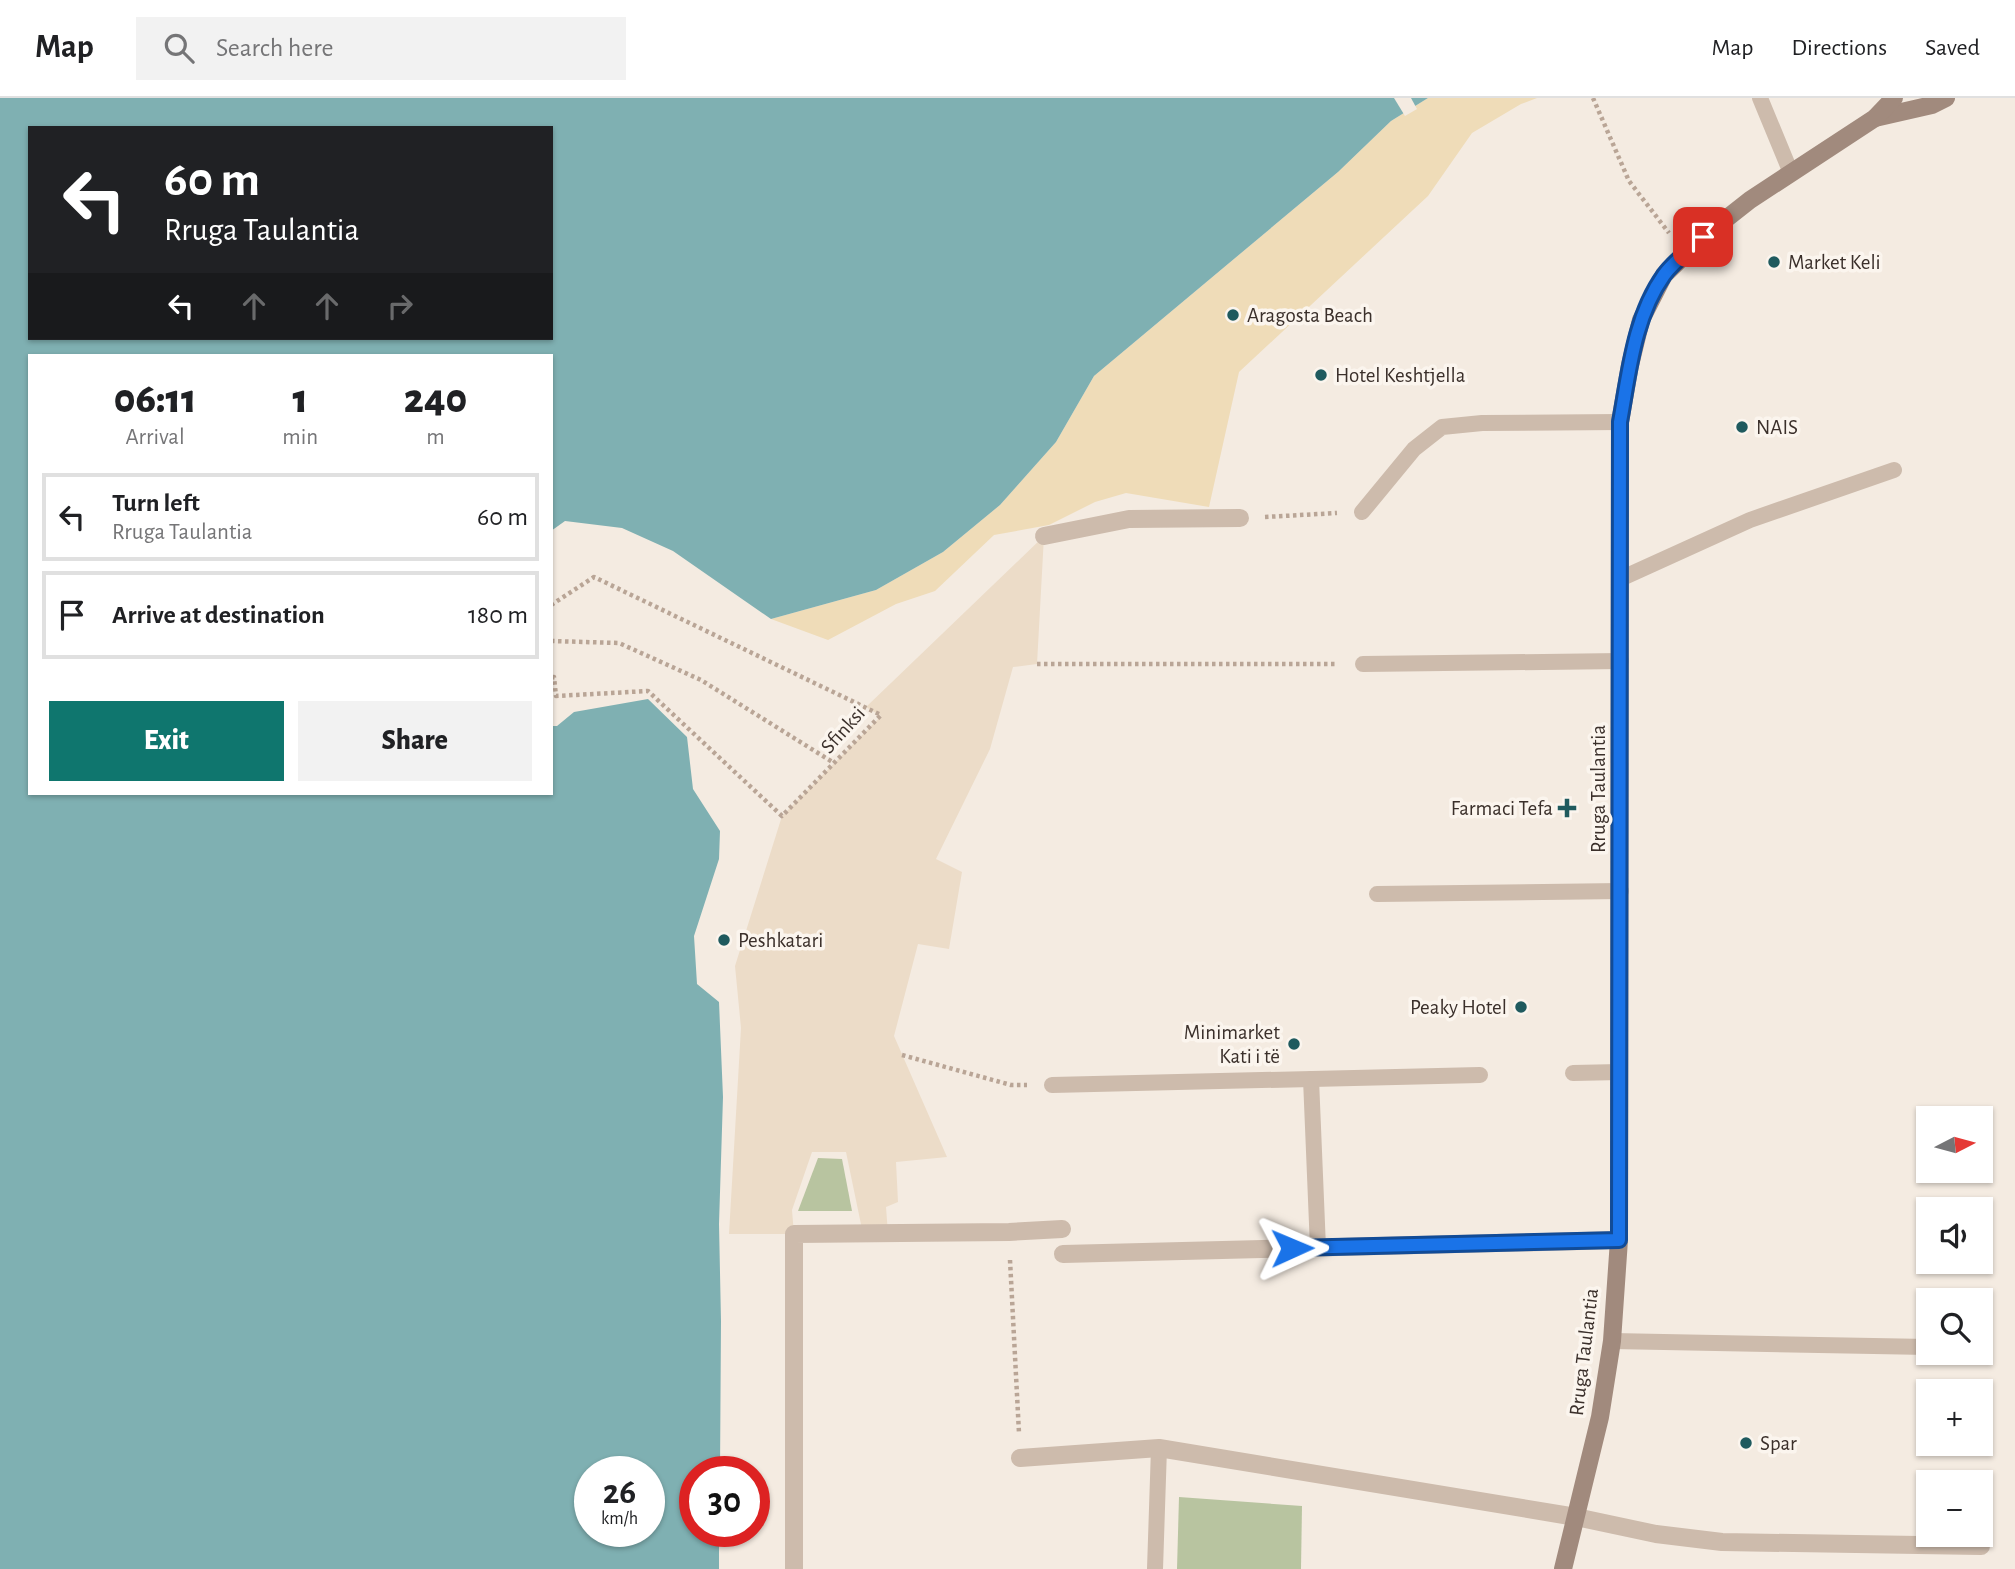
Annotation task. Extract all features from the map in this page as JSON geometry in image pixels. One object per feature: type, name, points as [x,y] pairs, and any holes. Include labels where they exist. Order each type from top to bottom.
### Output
[{"type":"main road","points":[[1875,118],[1894,98]]},
{"type":"main road","points":[[1875,118],[1932,105],[1946,98]]},
{"type":"main road","name":"Rruga Taulantia","points":[[1563,1569],[1600,1417],[1612,1341],[1619,1240],[1620,422],[1630,365],[1641,320],[1664,275],[1703,237],[1749,200],[1875,118]]},
{"type":"street","points":[[1044,536],[1129,519],[1240,518]]},
{"type":"street","points":[[794,1569],[794,1234],[1009,1233],[1062,1229]]},
{"type":"street","points":[[1063,1254],[1619,1240]]},
{"type":"street","points":[[1020,1458],[1159,1448],[1576,1517],[1656,1534],[1722,1542],[1916,1545]]},
{"type":"lane","points":[[1760,98],[1791,173]]},
{"type":"lane","points":[[1363,512],[1414,449],[1442,427],[1482,423],[1620,422]]},
{"type":"lane","points":[[1620,579],[1750,520],[1894,470]]},
{"type":"lane","points":[[1363,664],[1621,662]]},
{"type":"lane","points":[[1377,894],[1621,891]]},
{"type":"lane","points":[[1573,1073],[1620,1072]]},
{"type":"lane","points":[[1052,1085],[1480,1075]]},
{"type":"lane","points":[[1311,1079],[1318,1248]]},
{"type":"lane","points":[[1612,1341],[1916,1347]]},
{"type":"lane","points":[[1155,1569],[1159,1448]]},
{"type":"path","points":[[1593,98],[1629,181],[1664,229]]},
{"type":"path","points":[[1240,518],[1363,512]]},
{"type":"path","name":"Sfinksi","points":[[553,604],[594,577],[881,715],[782,816],[648,691],[556,696],[553,677]]},
{"type":"path","points":[[553,641],[619,643],[701,680],[834,763]]},
{"type":"path","points":[[1037,664],[1363,664]]},
{"type":"path","points":[[902,1055],[1011,1085],[1052,1085]]},
{"type":"path","points":[[1009,1233],[1020,1458]]},
{"type":"green space","points":[[818,1158],[842,1159],[852,1211],[798,1211]]},
{"type":"green space","points":[[1179,1497],[1302,1506],[1301,1569],[1177,1569]]},
{"type":"sand","name":"Aragosta Beach","points":[[1428,98],[1537,98],[1521,104],[1472,133],[1428,196],[1239,372],[1209,507],[1126,493],[1095,502],[1049,525],[994,535],[935,591],[896,604],[828,640],[771,619],[876,590],[943,552],[1000,505],[1056,442],[1094,376],[1338,172],[1391,121]]},
{"type":"shaded area","points":[[1044,536],[1037,664],[1013,667],[990,749],[936,859],[962,872],[949,949],[918,944],[894,1036],[947,1157],[896,1162],[898,1202],[886,1207],[888,1234],[863,1234],[846,1152],[812,1152],[792,1210],[794,1234],[729,1234],[741,1028],[735,966],[782,816],[881,716],[866,707]]},
{"type":"water","points":[[0,98],[1428,98],[1391,121],[1338,172],[1094,376],[1056,442],[1000,505],[943,552],[876,590],[771,619],[673,551],[622,528],[565,521],[553,530],[553,354],[28,354],[28,795],[553,795],[553,726],[557,726],[574,712],[648,699],[687,737],[693,789],[720,831],[719,859],[694,936],[697,984],[719,1002],[723,1097],[719,1224],[720,1456],[679,1456],[679,1547],[719,1547],[719,1569],[0,1569]]},
{"type":"pier","points":[[1394,98],[1411,98],[1417,109],[1405,116]]},
{"type":"place","name":"Market Keli","points":[[1774,262]]},
{"type":"place","name":"Aragosta Beach","points":[[1233,315]]},
{"type":"place","name":"Hotel Keshtjella","points":[[1321,375]]},
{"type":"place","name":"NAIS","points":[[1742,427]]},
{"type":"place","name":"Farmaci Tefa","points":[[1567,808]]},
{"type":"place","name":"Peshkatari","points":[[724,940]]},
{"type":"place","name":"Peaky Hotel","points":[[1521,1007]]},
{"type":"place","name":"Minimarket Kati i të","points":[[1294,1044]]},
{"type":"place","name":"Spar","points":[[1746,1443]]},
{"type":"route","points":[[1292,1248],[1619,1240],[1620,422],[1641,320],[1664,275],[1703,237]]}]
